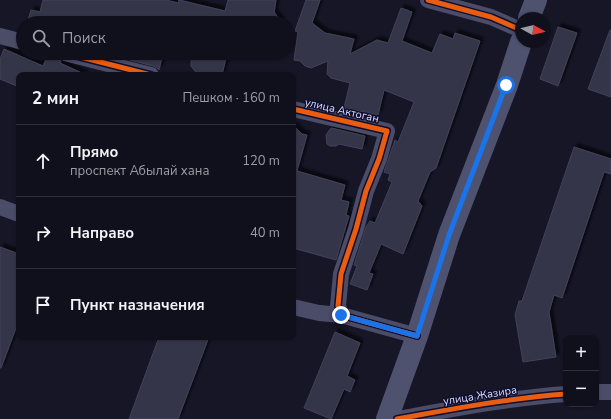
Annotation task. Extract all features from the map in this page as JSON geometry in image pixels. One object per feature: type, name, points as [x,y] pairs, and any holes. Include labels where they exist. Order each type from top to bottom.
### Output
[{"type":"main road","points":[[531,12],[536,0]]},
{"type":"main road","points":[[387,419],[417,336],[449,235],[519,48]]},
{"type":"street","points":[[431,1],[491,18],[515,28]]},
{"type":"street","points":[[0,36],[16,40]]},
{"type":"street","points":[[92,60],[139,72]]},
{"type":"street","name":"улица Актоган","points":[[296,110],[387,131],[379,159],[366,191],[341,274],[338,306],[341,315]]},
{"type":"street","points":[[0,207],[16,213]]},
{"type":"street","points":[[296,309],[341,315],[417,336]]},
{"type":"street","points":[[599,392],[611,392]]},
{"type":"street","name":"улица Жазира","points":[[397,419],[537,396],[563,394]]},
{"type":"building","points":[[43,0],[166,0],[178,3],[179,0],[225,11],[228,0],[276,0],[274,12],[277,16],[29,16],[31,10],[40,12]]},
{"type":"building","points":[[306,0],[320,0],[312,23],[325,33],[354,39],[350,54],[377,40],[388,43],[401,8],[412,12],[402,41],[432,53],[440,34],[453,39],[455,33],[480,41],[436,168],[430,172],[418,201],[422,206],[403,254],[381,244],[369,273],[373,274],[367,290],[350,284],[357,266],[354,265],[366,227],[370,221],[375,223],[392,182],[388,180],[390,174],[384,172],[395,140],[398,142],[414,102],[384,90],[378,115],[344,108],[350,83],[331,78],[327,74],[328,61],[311,68],[305,66],[300,61],[294,60],[296,60],[298,32],[296,31]]},
{"type":"building","points":[[558,27],[577,33],[558,86],[540,79]]},
{"type":"building","points":[[611,30],[611,97],[588,89]]},
{"type":"building","points":[[4,49],[16,54],[16,60],[29,60],[43,66],[46,60],[59,60],[61,61],[60,63],[80,72],[16,72],[16,86],[0,79],[0,59]]},
{"type":"building","points":[[130,60],[161,60],[159,70],[153,66]]},
{"type":"building","points":[[192,60],[226,60],[223,72],[196,72],[191,66]]},
{"type":"building","points":[[296,128],[302,134],[307,135],[297,171],[345,185],[341,200],[349,202],[346,215],[349,216],[336,260],[296,249]]},
{"type":"building","points":[[331,128],[365,136],[362,149],[339,144],[336,146],[330,146],[327,144],[326,135]]},
{"type":"building","points":[[574,147],[611,159],[611,174],[604,172],[562,298],[554,295],[549,312],[556,357],[523,362],[515,315],[519,301],[522,301]]},
{"type":"building","points":[[0,247],[16,253],[16,328],[0,368]]},
{"type":"building","points":[[335,332],[360,343],[347,376],[355,380],[350,392],[344,389],[331,419],[304,408]]},
{"type":"building","points":[[158,340],[208,340],[178,419],[129,419]]},
{"type":"cycle path","points":[[428,0],[491,17],[515,27]]},
{"type":"cycle path","points":[[92,60],[139,72]]},
{"type":"cycle path","points":[[296,110],[387,131],[379,159],[366,191],[356,229],[341,274],[338,306],[341,315],[417,336]]},
{"type":"cycle path","points":[[397,419],[502,401],[563,394]]},
{"type":"route","points":[[341,315],[417,336],[449,235],[506,85]]}]
